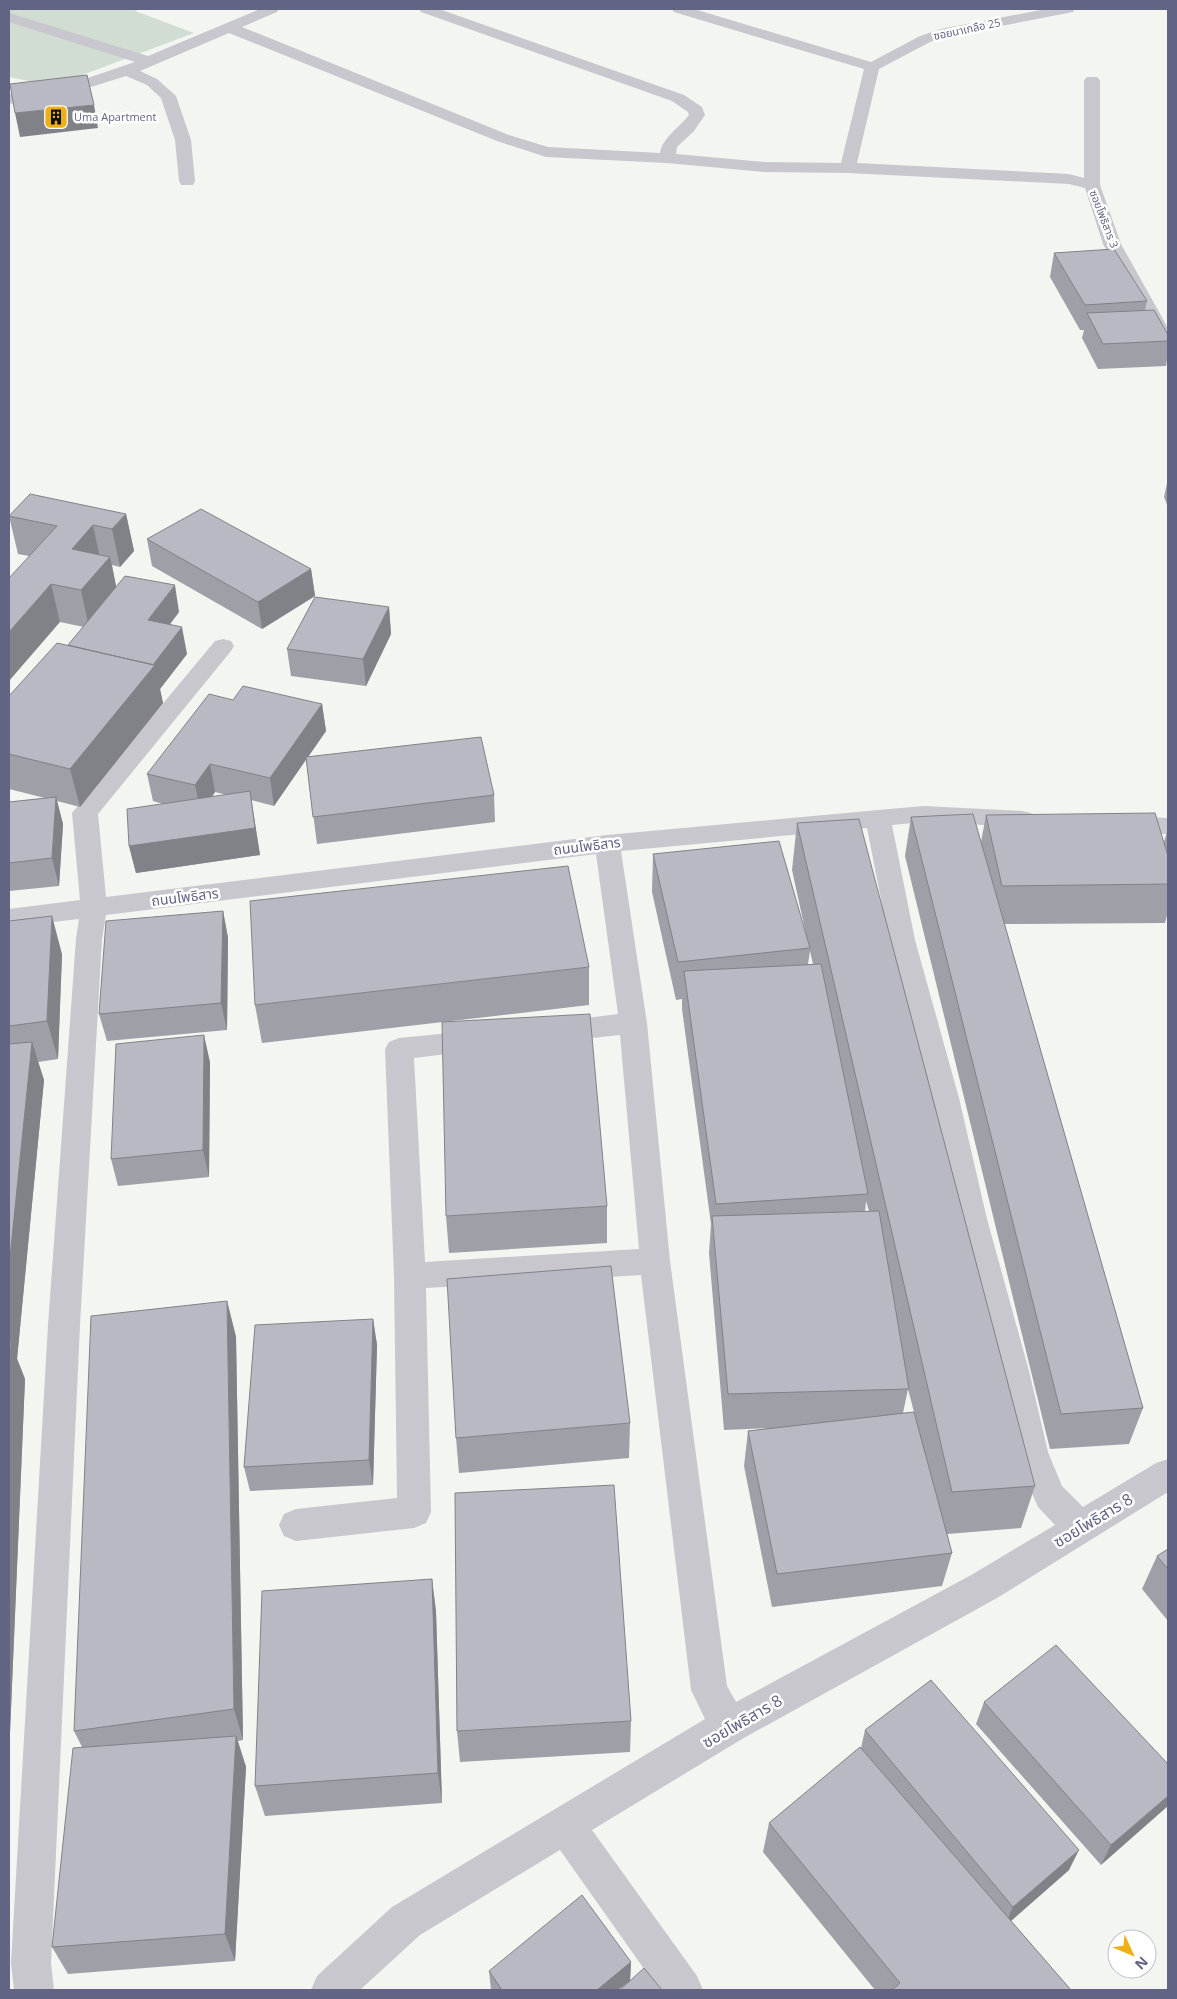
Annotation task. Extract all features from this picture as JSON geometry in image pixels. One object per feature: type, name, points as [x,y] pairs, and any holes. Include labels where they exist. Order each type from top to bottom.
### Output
[{"type":"street","points":[[9,11],[13,9]]},
{"type":"street","points":[[9,99],[69,90],[127,71],[272,9]]},
{"type":"street","points":[[426,9],[678,98],[696,110],[697,115],[688,128],[670,146],[667,158]]},
{"type":"street","points":[[679,9],[872,67],[848,168]]},
{"type":"street","name":"ซอยนาเกลือ 25","points":[[872,67],[925,38],[946,32],[1068,9]]},
{"type":"street","points":[[9,17],[150,62]]},
{"type":"street","points":[[230,28],[503,138],[546,152],[667,158],[765,167],[848,168],[1069,179],[1092,185]]},
{"type":"street","points":[[127,71],[152,82],[168,96],[183,140],[188,181]]},
{"type":"street","name":"ซอยโพธิสาร 3","points":[[1092,80],[1092,185],[1112,244],[1168,344]]},
{"type":"street","points":[[34,1990],[31,1963],[64,1325],[89,939],[94,908],[84,813],[223,646]]},
{"type":"street","name":"ถนนโพธิสาร","points":[[9,918],[607,844],[878,818],[924,814],[1041,820]]},
{"type":"street","points":[[878,818],[902,940],[945,1098],[972,1219],[1013,1371],[1030,1452],[1050,1496],[1080,1528]]},
{"type":"street","points":[[1100,823],[1168,826]]},
{"type":"street","points":[[607,844],[633,1023],[655,1261],[709,1690],[729,1726]]},
{"type":"street","points":[[296,1524],[414,1512],[410,1276],[399,1049],[633,1023]]},
{"type":"street","points":[[410,1276],[655,1261]]},
{"type":"street","name":"ซอยโพธิสาร 8","points":[[331,1990],[406,1921],[729,1726],[985,1586],[1168,1474]]},
{"type":"street","points":[[566,1826],[683,1990]]},
{"type":"shaded area","points":[[9,9],[140,9],[135,11],[194,33],[53,86],[9,77]]},
{"type":"building","points":[[87,75],[94,105],[15,113],[10,84]]},
{"type":"building","points":[[1114,249],[1147,301],[1085,305],[1054,253]]},
{"type":"building","points":[[1154,310],[1168,335],[1168,341],[1103,344],[1087,313]]},
{"type":"building","points":[[30,494],[126,514],[112,529],[93,525],[72,549],[110,557],[81,590],[51,584],[9,632],[9,578],[57,526],[9,516]]},
{"type":"building","points":[[201,509],[311,569],[258,602],[147,539]]},
{"type":"building","points":[[125,576],[175,585],[148,620],[182,627],[153,665],[68,645]]},
{"type":"building","points":[[315,597],[389,607],[363,659],[287,649]]},
{"type":"building","points":[[57,643],[155,665],[70,769],[9,754],[9,696]]},
{"type":"building","points":[[243,686],[322,704],[270,778],[210,764],[195,785],[147,774],[209,694],[233,700]]},
{"type":"building","points":[[481,737],[494,795],[313,817],[306,757]]},
{"type":"building","points":[[250,791],[255,828],[129,846],[127,809]]},
{"type":"building","points":[[56,797],[52,858],[9,863],[9,802]]},
{"type":"building","points":[[1155,813],[1168,856],[1168,884],[1002,886],[986,815]]},
{"type":"building","points":[[973,814],[1143,1408],[1061,1414],[911,817]]},
{"type":"building","points":[[859,819],[1035,1486],[952,1492],[797,823]]},
{"type":"building","points":[[779,841],[810,948],[678,962],[653,854]]},
{"type":"building","points":[[568,866],[589,967],[255,1005],[250,901]]},
{"type":"building","points":[[223,911],[221,1003],[99,1014],[106,921]]},
{"type":"building","points":[[52,916],[47,1021],[9,1026],[9,921]]},
{"type":"building","points":[[821,964],[868,1194],[716,1204],[684,971]]},
{"type":"building","points":[[590,1014],[607,1206],[446,1216],[442,1022]]},
{"type":"building","points":[[204,1035],[203,1150],[111,1159],[116,1044]]},
{"type":"building","points":[[32,1042],[9,1267],[9,1044]]},
{"type":"building","points":[[879,1211],[909,1389],[728,1394],[712,1216]]},
{"type":"building","points":[[611,1266],[630,1423],[456,1438],[447,1279]]},
{"type":"building","points":[[227,1301],[234,1709],[74,1731],[91,1316]]},
{"type":"building","points":[[373,1319],[369,1460],[244,1467],[255,1325]]},
{"type":"building","points":[[11,1343],[9,1385],[9,1344]]},
{"type":"building","points":[[914,1412],[952,1553],[777,1574],[748,1431]]},
{"type":"building","points":[[614,1485],[631,1721],[457,1731],[455,1493]]},
{"type":"building","points":[[1168,1549],[1168,1569],[1157,1556]]},
{"type":"building","points":[[432,1579],[438,1773],[255,1786],[262,1591]]},
{"type":"building","points":[[1056,1645],[1168,1764],[1168,1796],[1111,1845],[984,1702]]},
{"type":"building","points":[[931,1680],[1079,1850],[1013,1907],[865,1730]]},
{"type":"building","points":[[236,1736],[225,1934],[52,1947],[73,1748]]},
{"type":"building","points":[[860,1747],[1071,1990],[892,1990],[900,1983],[769,1823]]},
{"type":"building","points":[[582,1895],[631,1962],[597,1990],[502,1990],[489,1971]]},
{"type":"building","points":[[644,1968],[662,1990],[620,1990]]},
{"type":"place","name":"Uma Apartment","points":[[56,117]]}]
